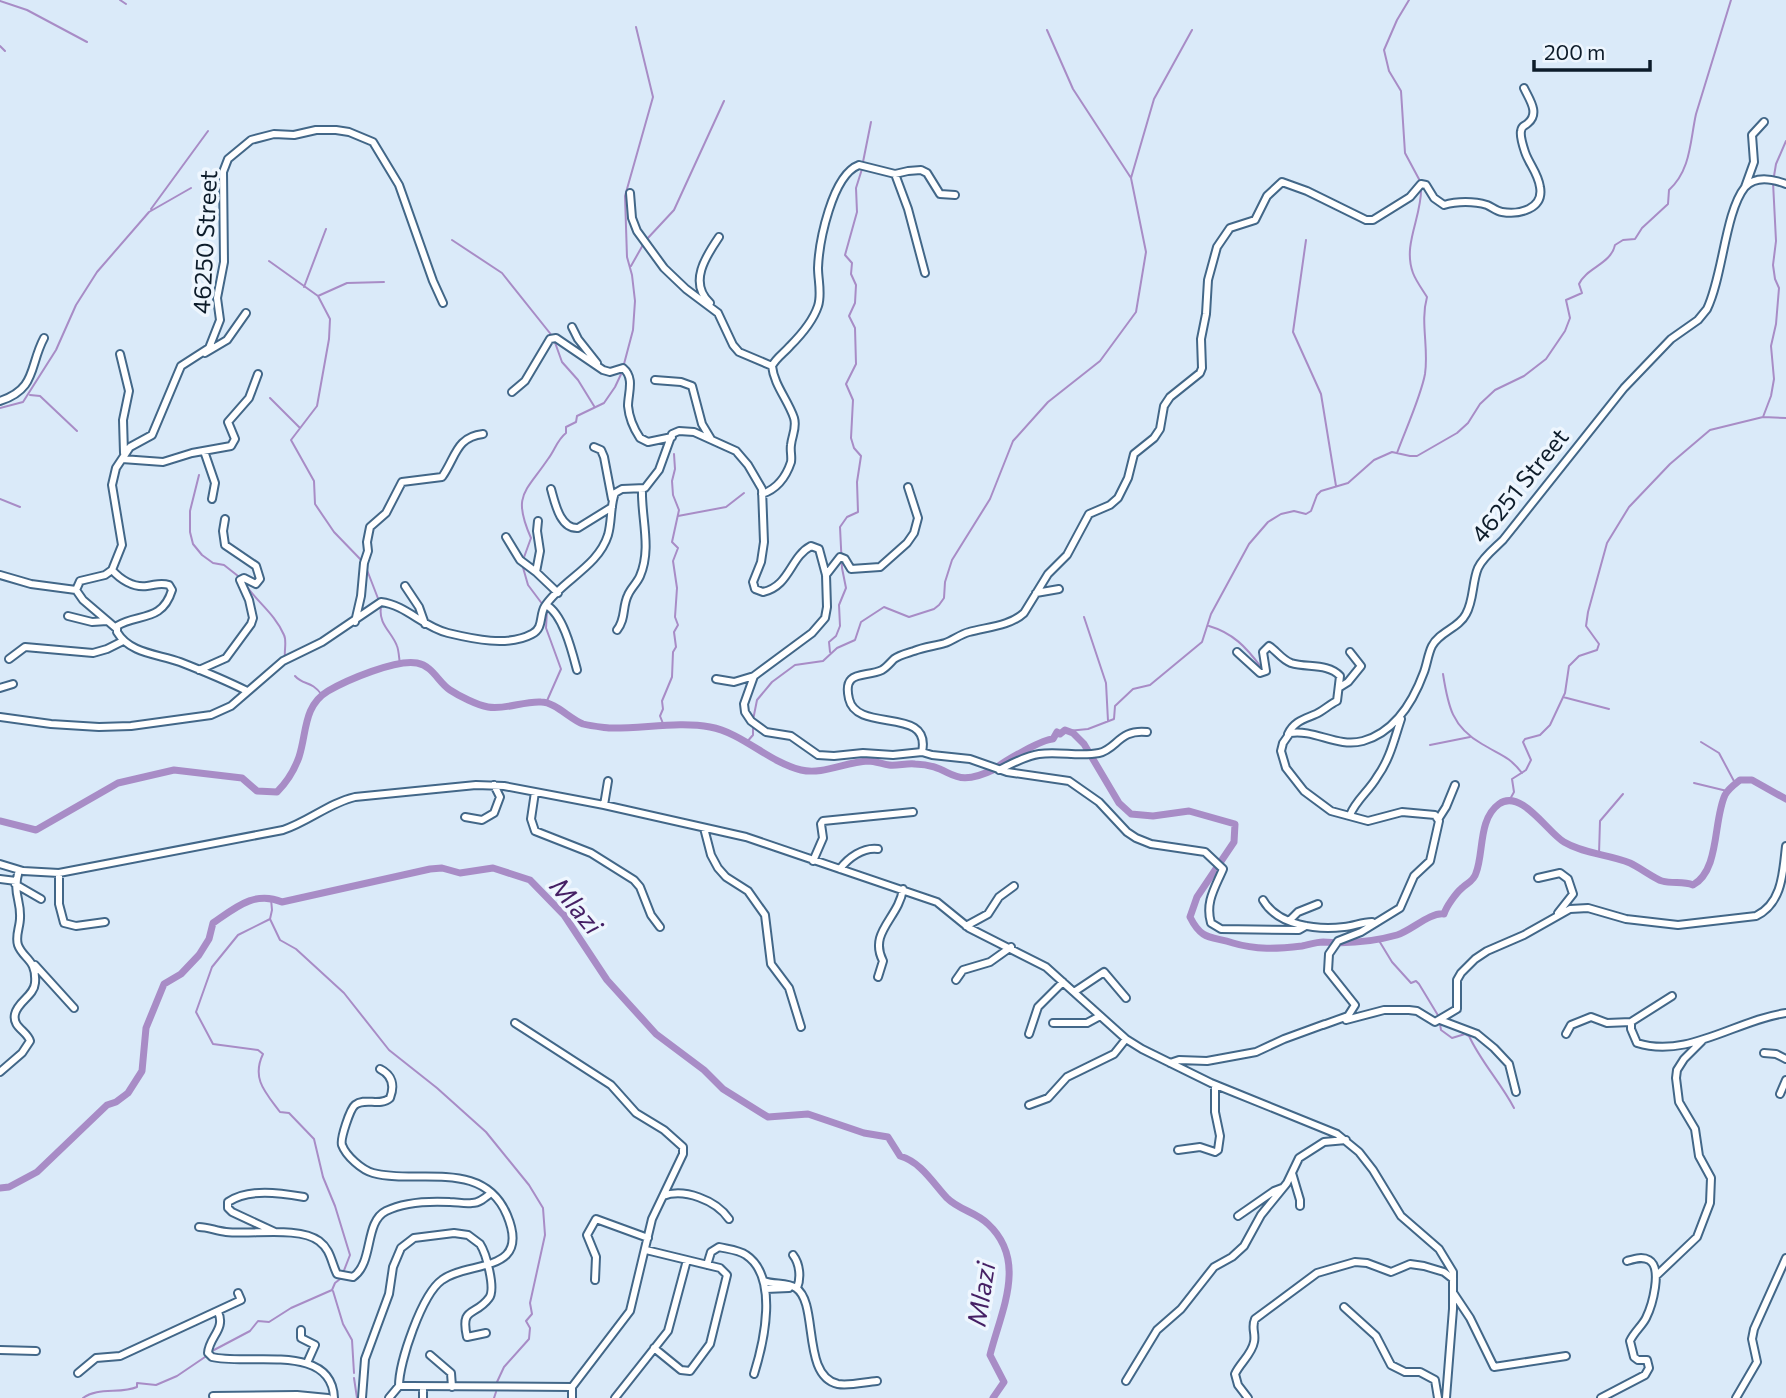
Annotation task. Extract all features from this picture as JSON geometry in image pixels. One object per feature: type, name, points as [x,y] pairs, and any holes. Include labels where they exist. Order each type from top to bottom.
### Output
[{"type":"street","points":[[922,752],[922,738],[915,729],[899,721],[867,716],[855,708],[849,697],[848,686],[852,679],[878,671],[894,659],[914,650],[1019,618],[1030,606],[1051,570],[1067,555],[1090,514],[1110,505],[1118,498],[1128,478],[1134,454],[1152,440],[1160,429],[1164,406],[1170,397],[1200,373],[1201,339],[1210,273],[1219,243],[1230,228],[1255,220],[1269,193],[1278,184],[1285,182],[1366,220],[1373,220],[1410,197],[1421,184],[1426,185],[1441,204],[1469,203],[1508,212],[1531,208],[1539,199],[1540,187],[1534,168],[1526,156],[1521,136],[1522,128],[1531,121],[1534,113],[1524,88]]},
{"type":"street","name":"46251 Street","points":[[1288,734],[1304,732],[1352,743],[1381,733],[1402,716],[1423,674],[1433,643],[1460,622],[1467,612],[1477,570],[1482,561],[1503,540],[1624,387],[1671,339],[1698,320],[1707,309],[1733,215],[1753,167],[1752,135],[1764,122]]},
{"type":"street","name":"46250 Street","points":[[123,457],[130,447],[146,440],[154,432],[182,364],[203,353],[211,344],[221,317],[217,298],[224,262],[223,172],[228,159],[254,139],[274,134],[294,135],[316,130],[336,130],[349,132],[373,142],[399,185],[443,303]]},
{"type":"street","points":[[772,366],[811,321],[819,304],[818,266],[823,231],[830,206],[851,168],[859,164],[895,174],[921,170],[927,173],[940,194],[955,195]]},
{"type":"street","points":[[895,174],[908,209],[925,273]]},
{"type":"street","points":[[1744,188],[1751,182],[1765,179],[1786,184]]},
{"type":"street","points":[[631,193],[632,218],[637,231],[653,254],[675,280],[718,313]]},
{"type":"street","points":[[719,237],[702,264],[700,274],[703,295],[718,313],[739,352],[772,366]]},
{"type":"street","points":[[203,353],[213,350],[227,340],[246,313]]},
{"type":"street","points":[[572,327],[578,339],[603,370]]},
{"type":"street","points":[[512,392],[525,381],[553,337],[603,370],[610,372],[623,368],[628,373],[629,411],[639,438],[648,442],[677,432],[690,432],[740,454],[748,465],[762,494],[764,549],[753,582],[755,589],[763,592],[776,588],[802,553],[811,546],[817,547],[821,552],[827,575],[827,609],[821,625],[754,676],[734,682],[716,679]]},
{"type":"street","points":[[0,401],[16,395],[29,381],[44,338]]},
{"type":"street","points":[[76,590],[80,581],[105,575],[112,570],[122,545],[112,485],[116,468],[123,457],[123,420],[129,391],[120,354]]},
{"type":"street","points":[[762,494],[774,489],[783,477],[792,459],[791,445],[795,429],[794,419],[775,379],[772,366]]},
{"type":"street","points":[[123,457],[163,463],[204,451],[226,448],[234,443],[234,435],[228,422],[249,398],[258,374]]},
{"type":"street","points":[[655,380],[681,382],[692,386],[702,424],[712,441]]},
{"type":"street","points":[[355,622],[364,563],[369,551],[367,542],[370,527],[386,513],[400,483],[442,477],[462,443],[473,435],[483,434]]},
{"type":"street","points":[[617,630],[624,618],[628,593],[639,577],[642,566],[646,530],[642,512],[642,489],[659,470],[671,436]]},
{"type":"street","points":[[594,447],[601,450],[604,457],[612,504]]},
{"type":"street","points":[[204,451],[215,483],[212,499]]},
{"type":"street","points":[[827,575],[840,558],[845,559],[851,569],[880,567],[907,543],[914,533],[918,518],[908,487]]},
{"type":"street","points":[[551,489],[564,524],[572,528],[578,528],[612,504]]},
{"type":"street","points":[[0,717],[70,726],[131,726],[211,715],[231,706],[283,661],[309,650],[355,622],[381,602],[403,610],[426,626],[449,633],[487,640],[511,640],[536,632],[546,605],[588,566],[604,543],[608,534],[612,504],[618,490],[642,489]]},
{"type":"street","points":[[199,670],[222,662],[247,633],[253,618],[240,580],[244,578],[256,584],[260,579],[256,566],[225,545],[225,519]]},
{"type":"street","points":[[536,572],[540,551],[538,521]]},
{"type":"street","points":[[506,537],[520,560],[558,593]]},
{"type":"street","points":[[112,570],[120,578],[135,585],[163,583],[172,590],[156,612],[119,624],[117,629]]},
{"type":"street","points":[[0,575],[32,584],[76,590],[83,600],[117,629],[123,640],[148,654],[181,662],[247,691]]},
{"type":"street","points":[[405,586],[419,607],[426,626]]},
{"type":"street","points":[[1036,593],[1059,589]]},
{"type":"street","points":[[546,605],[555,612],[560,624],[566,629],[578,670]]},
{"type":"street","points":[[68,616],[92,622],[107,621]]},
{"type":"street","points":[[9,659],[25,647],[93,653],[123,640]]},
{"type":"street","points":[[1237,652],[1262,674],[1266,668],[1263,652],[1266,647],[1272,647],[1279,657],[1292,663],[1324,667],[1338,673],[1341,679],[1336,702],[1291,727],[1283,743],[1281,753],[1286,768],[1307,793],[1336,814],[1368,821],[1405,812],[1427,813],[1439,818]]},
{"type":"street","points":[[1340,687],[1348,682],[1361,666],[1350,652]]},
{"type":"street","points":[[754,676],[744,704],[748,719],[764,731],[790,736],[813,753],[834,756],[863,752],[893,755],[922,752],[970,759],[999,770],[1069,781],[1099,802],[1136,838],[1151,844],[1205,852],[1220,865],[1223,869],[1208,902],[1211,923],[1220,929],[1299,930],[1306,926]]},
{"type":"street","points":[[0,688],[13,684]]},
{"type":"street","points":[[1350,815],[1385,765],[1402,716]]},
{"type":"street","points":[[999,770],[1017,761],[1042,754],[1103,752],[1126,734],[1146,732]]},
{"type":"street","points":[[604,805],[608,781]]},
{"type":"street","points":[[466,817],[482,820],[494,813],[500,797],[494,785]]},
{"type":"street","points":[[0,879],[59,873],[283,830],[297,826],[339,802],[355,797],[494,785],[604,805],[760,841],[903,889],[937,902],[966,926],[1037,961],[1126,1039],[1215,1084],[1346,1140],[1373,1170],[1401,1216],[1445,1256],[1453,1279],[1454,1294],[1446,1398]]},
{"type":"street","points":[[1170,1063],[1178,1059],[1207,1061],[1246,1055],[1348,1016],[1354,1008],[1353,1002],[1328,971],[1328,957],[1337,942],[1354,936],[1401,908],[1414,876],[1428,865],[1439,818],[1455,785]]},
{"type":"street","points":[[535,792],[531,819],[535,831],[591,853],[630,877],[638,884],[651,915],[660,927]]},
{"type":"street","points":[[813,861],[823,838],[823,821],[913,812]]},
{"type":"street","points":[[704,828],[711,855],[718,868],[730,880],[748,891],[765,915],[771,964],[789,988],[801,1027]]},
{"type":"street","points":[[1440,1020],[1457,1009],[1457,980],[1475,959],[1570,909],[1588,908],[1626,919],[1678,925],[1753,917],[1763,913],[1773,901],[1783,879],[1786,846]]},
{"type":"street","points":[[840,869],[862,851],[878,849]]},
{"type":"street","points":[[0,866],[16,876],[41,899]]},
{"type":"street","points":[[59,873],[59,904],[64,923],[76,926],[105,922]]},
{"type":"street","points":[[1538,878],[1560,873],[1571,885],[1573,894],[1557,914]]},
{"type":"street","points":[[16,876],[20,915],[18,946],[74,1008]]},
{"type":"street","points":[[966,926],[988,914],[999,897],[1014,886]]},
{"type":"street","points":[[878,977],[883,961],[877,949],[878,940],[897,910],[903,889]]},
{"type":"street","points":[[1263,900],[1276,914],[1306,926],[1336,928],[1364,922],[1374,923]]},
{"type":"street","points":[[1289,921],[1298,912],[1318,904]]},
{"type":"street","points":[[956,980],[962,970],[990,962],[1011,947]]},
{"type":"street","points":[[0,1072],[19,1057],[29,1044],[29,1037],[19,1028],[14,1015],[34,989],[33,965]]},
{"type":"street","points":[[1074,992],[1104,972],[1126,998]]},
{"type":"street","points":[[1029,1034],[1038,1007],[1063,982]]},
{"type":"street","points":[[1566,1034],[1571,1025],[1591,1017],[1607,1023],[1631,1023],[1672,996]]},
{"type":"street","points":[[1354,1008],[1368,1014]]},
{"type":"street","points":[[1323,1025],[1392,1009],[1417,1011],[1435,1021],[1440,1020],[1477,1034],[1509,1064],[1516,1092]]},
{"type":"street","points":[[1631,1023],[1632,1033],[1639,1044],[1672,1046],[1702,1041],[1729,1028],[1786,1013]]},
{"type":"street","points":[[1053,1023],[1087,1023],[1100,1016]]},
{"type":"street","points":[[515,1023],[611,1085],[636,1113],[664,1130],[683,1147],[683,1154],[652,1219],[630,1311],[572,1387],[572,1398]]},
{"type":"street","points":[[1029,1105],[1048,1098],[1066,1077],[1114,1055],[1126,1039]]},
{"type":"street","points":[[1656,1276],[1698,1235],[1710,1203],[1711,1178],[1699,1156],[1696,1133],[1679,1102],[1676,1083],[1677,1070],[1702,1041]]},
{"type":"street","points":[[1764,1053],[1776,1054],[1786,1059]]},
{"type":"street","points":[[380,1069],[390,1076],[392,1081],[390,1098],[383,1103],[356,1104],[342,1144],[357,1164],[372,1173],[466,1180],[491,1194],[506,1213],[512,1237],[502,1259],[488,1266],[447,1277],[429,1293],[404,1355],[399,1386],[388,1398]]},
{"type":"street","points":[[1780,1094],[1786,1080]]},
{"type":"street","points":[[1178,1150],[1200,1147],[1215,1152],[1218,1150],[1220,1136],[1215,1112],[1215,1084]]},
{"type":"street","points":[[1126,1381],[1157,1330],[1181,1309],[1214,1267],[1232,1257],[1244,1246],[1261,1215],[1284,1187],[1299,1158],[1319,1144],[1346,1140]]},
{"type":"street","points":[[1292,1173],[1300,1206]]},
{"type":"street","points":[[1238,1216],[1284,1187]]},
{"type":"street","points":[[277,1233],[232,1212],[228,1208],[228,1202],[238,1197],[270,1193],[304,1197]]},
{"type":"street","points":[[663,1196],[678,1193],[692,1196],[718,1207],[729,1219]]},
{"type":"street","points":[[199,1227],[228,1232],[308,1236],[317,1239],[331,1255],[337,1274],[353,1277],[361,1267],[369,1248],[374,1224],[382,1213],[399,1206],[430,1202],[475,1203],[491,1194]]},
{"type":"street","points":[[595,1280],[596,1257],[587,1234],[596,1219],[648,1238]]},
{"type":"street","points":[[362,1398],[365,1359],[389,1294],[393,1267],[401,1248],[414,1238],[462,1233],[480,1244],[488,1266],[492,1293],[488,1300],[466,1316],[464,1323],[467,1337],[486,1333]]},
{"type":"street","points":[[707,1265],[715,1248],[741,1252],[753,1262],[765,1285],[763,1337],[754,1374]]},
{"type":"street","points":[[646,1250],[720,1268],[727,1275],[710,1344],[690,1371],[684,1372],[654,1348]]},
{"type":"street","points":[[765,1285],[788,1289],[794,1287],[799,1281],[798,1265],[793,1255]]},
{"type":"street","points":[[1736,1398],[1757,1362],[1752,1339],[1756,1323],[1786,1258]]},
{"type":"street","points":[[1601,1398],[1648,1372],[1649,1361],[1634,1358],[1630,1341],[1650,1310],[1656,1276],[1654,1266],[1648,1259],[1627,1261]]},
{"type":"street","points":[[615,1398],[671,1326],[687,1260]]},
{"type":"street","points":[[1248,1398],[1238,1385],[1235,1374],[1253,1345],[1255,1339],[1252,1325],[1255,1319],[1317,1273],[1358,1262],[1391,1272],[1410,1264],[1444,1272],[1453,1279]]},
{"type":"street","points":[[794,1287],[801,1293],[809,1317],[816,1362],[822,1372],[838,1384],[877,1381]]},
{"type":"street","points":[[78,1373],[96,1358],[120,1356],[218,1312],[241,1300],[238,1293]]},
{"type":"street","points":[[1454,1294],[1470,1318],[1493,1367],[1566,1356]]},
{"type":"street","points":[[1344,1307],[1376,1336],[1391,1365],[1405,1372],[1420,1372],[1435,1380],[1438,1398]]},
{"type":"street","points":[[218,1312],[220,1326],[208,1350],[212,1357],[307,1363],[329,1378],[334,1398]]},
{"type":"street","points":[[301,1330],[301,1338],[315,1345],[307,1363]]},
{"type":"street","points":[[0,1350],[36,1351]]},
{"type":"street","points":[[430,1355],[451,1373],[452,1387]]},
{"type":"street","points":[[399,1386],[572,1387]]},
{"type":"street","points":[[423,1387],[423,1398]]},
{"type":"street","points":[[527,1387],[528,1398]]},
{"type":"street","points":[[468,1388],[468,1398]]},
{"type":"street","points":[[213,1396],[297,1395],[328,1398]]},
{"type":"waterway","points":[[120,0],[126,4]]},
{"type":"waterway","points":[[1409,0],[1384,50],[1389,71],[1401,91],[1405,153],[1420,181]]},
{"type":"waterway","points":[[1068,731],[1088,729],[1114,719],[1115,706],[1133,689],[1150,685],[1202,642],[1211,614],[1249,544],[1268,522],[1281,514],[1294,511],[1306,514],[1311,511],[1321,491],[1348,483],[1374,460],[1392,452],[1417,456],[1457,433],[1495,390],[1524,376],[1546,359],[1565,331],[1570,318],[1566,300],[1582,293],[1579,284],[1582,279],[1609,257],[1615,245],[1623,240],[1635,239],[1642,228],[1668,204],[1669,190],[1686,164],[1696,114],[1731,0]]},
{"type":"waterway","points":[[0,1],[27,10],[87,42]]},
{"type":"waterway","points":[[624,364],[633,330],[635,301],[627,257],[625,196],[653,97],[636,27]]},
{"type":"waterway","points":[[1047,30],[1073,89],[1131,178]]},
{"type":"waterway","points":[[753,720],[757,700],[772,682],[795,665],[823,661],[837,648],[855,640],[861,622],[884,607],[909,617],[939,605],[944,598],[945,582],[952,560],[990,499],[1013,441],[1048,402],[1100,361],[1136,312],[1146,252],[1131,178],[1154,99],[1192,30]]},
{"type":"waterway","points":[[0,46],[5,51]]},
{"type":"waterway","points":[[647,239],[674,210],[724,101]]},
{"type":"waterway","points":[[863,162],[871,122]]},
{"type":"waterway","points":[[151,209],[208,131]]},
{"type":"waterway","points":[[1774,176],[1786,141]]},
{"type":"waterway","points":[[830,652],[829,642],[836,636],[840,626],[839,605],[846,588],[840,527],[847,517],[858,512],[857,482],[861,456],[854,448],[851,438],[853,400],[846,384],[856,364],[855,328],[849,316],[855,303],[856,285],[851,274],[852,263],[845,255],[857,212],[856,188],[862,169]]},
{"type":"waterway","points":[[1763,417],[1774,379],[1771,346],[1779,288],[1773,265],[1776,241],[1773,182]]},
{"type":"waterway","points":[[1397,453],[1420,393],[1426,364],[1424,316],[1427,297],[1417,282],[1410,262],[1411,240],[1421,186]]},
{"type":"waterway","points":[[0,408],[23,402],[56,350],[76,305],[97,272],[149,212],[191,188]]},
{"type":"waterway","points":[[304,287],[326,229]]},
{"type":"waterway","points":[[452,240],[502,273],[553,337],[562,362],[578,380],[594,406]]},
{"type":"waterway","points":[[1306,240],[1293,332],[1321,394],[1336,486]]},
{"type":"waterway","points":[[631,266],[644,243]]},
{"type":"waterway","points":[[269,261],[318,296],[330,319],[317,406],[291,440],[314,481],[315,504],[334,532],[363,562]]},
{"type":"waterway","points":[[318,296],[347,283],[384,282]]},
{"type":"waterway","points":[[523,560],[531,538],[522,512],[524,495],[566,433],[566,427],[576,422],[577,416],[604,403],[623,370]]},
{"type":"waterway","points":[[30,395],[40,396],[77,431]]},
{"type":"waterway","points":[[270,398],[299,427]]},
{"type":"waterway","points":[[1509,801],[1514,792],[1512,779],[1526,770],[1531,760],[1523,742],[1540,735],[1550,725],[1565,693],[1569,666],[1579,656],[1597,650],[1599,644],[1586,626],[1588,612],[1607,543],[1629,507],[1670,464],[1710,430],[1763,417],[1786,418]]},
{"type":"waterway","points":[[664,726],[660,716],[662,701],[672,677],[673,652],[676,647],[674,632],[678,625],[675,617],[677,588],[673,561],[678,548],[672,542],[679,510],[673,495],[674,454]]},
{"type":"waterway","points":[[199,475],[190,511],[193,544],[213,563],[224,565],[238,576]]},
{"type":"waterway","points":[[678,516],[726,507],[744,493]]},
{"type":"waterway","points":[[0,499],[20,507]]},
{"type":"waterway","points":[[522,564],[528,585],[543,605]]},
{"type":"waterway","points":[[367,570],[379,601]]},
{"type":"waterway","points":[[245,584],[271,614],[284,635],[285,658]]},
{"type":"waterway","points":[[381,607],[383,623],[395,641],[400,664]]},
{"type":"waterway","points":[[546,703],[561,669],[546,628],[547,610]]},
{"type":"waterway","points":[[1084,617],[1106,683],[1108,721]]},
{"type":"waterway","points":[[1209,626],[1238,642],[1261,667]]},
{"type":"waterway","points":[[0,821],[36,830],[118,783],[174,770],[242,778],[257,791],[277,792],[295,767],[310,712],[320,697],[359,676],[408,663],[427,667],[450,690],[484,706],[495,708],[534,702],[546,703],[583,724],[609,728],[686,725],[710,727],[734,735],[778,761],[801,770],[826,770],[868,761],[889,765],[928,765],[969,778],[995,769]]},
{"type":"waterway","points":[[1443,674],[1450,706],[1458,723],[1472,737],[1508,759],[1522,773]]},
{"type":"waterway","points":[[295,676],[322,695]]},
{"type":"waterway","points":[[1563,697],[1609,709]]},
{"type":"waterway","points":[[746,743],[753,735],[753,726]]},
{"type":"waterway","points":[[996,768],[1033,746],[1053,739],[1057,732],[1060,734],[1065,730],[1073,733],[1084,744],[1119,803],[1131,814],[1153,816],[1189,811],[1235,824],[1234,842],[1197,897],[1190,917],[1203,934],[1250,947],[1267,948],[1378,939],[1397,935],[1433,916],[1444,914],[1457,893],[1475,876],[1485,827],[1492,810],[1507,801],[1525,807],[1572,846],[1630,863],[1662,881],[1693,885],[1702,878],[1708,868],[1721,806],[1732,787],[1740,780],[1752,780],[1786,799]]},
{"type":"waterway","points":[[1430,745],[1470,737]]},
{"type":"waterway","points":[[1701,742],[1719,753],[1735,783]]},
{"type":"waterway","points":[[1694,783],[1727,791]]},
{"type":"waterway","points":[[1599,854],[1600,821],[1623,794]]},
{"type":"waterway","name":"Mlazi","points":[[0,1188],[9,1187],[37,1172],[107,1105],[128,1093],[142,1071],[146,1028],[164,984],[181,974],[199,955],[209,939],[213,923],[229,912],[254,899],[282,902],[430,869],[442,868],[460,873],[493,868],[530,880],[564,915],[607,980],[656,1034],[704,1070],[723,1089],[768,1117],[808,1114],[864,1133],[888,1137],[900,1156],[920,1168],[947,1198],[988,1224],[1000,1238],[1007,1254],[1009,1270],[1005,1304],[990,1355],[1004,1382],[993,1398]]},
{"type":"waterway","points":[[271,899],[270,919],[280,940],[296,949],[344,993],[389,1050],[486,1132],[529,1185],[543,1208],[545,1235],[530,1303],[532,1314],[526,1321],[530,1328],[529,1339],[504,1367],[497,1382]]},
{"type":"waterway","points":[[270,919],[238,935],[212,967],[196,1012],[213,1044],[258,1050],[263,1054],[259,1078],[265,1092],[280,1112],[289,1113],[314,1139],[323,1177],[350,1255],[343,1273]]},
{"type":"waterway","points":[[1378,939],[1392,962],[1411,983],[1416,981],[1419,984],[1439,1017]]},
{"type":"waterway","points":[[1440,1024],[1441,1030],[1452,1038],[1465,1034],[1469,1036],[1514,1108]]},
{"type":"waterway","points":[[214,1350],[250,1331],[258,1321],[269,1322],[291,1308],[332,1290],[340,1279]]},
{"type":"waterway","points":[[333,1291],[343,1324],[352,1340],[354,1373]]},
{"type":"waterway","points":[[83,1398],[95,1393],[131,1389],[137,1387],[137,1383],[156,1385],[177,1376],[205,1357]]},
{"type":"waterway","points":[[354,1378],[357,1398]]},
{"type":"waterway","points":[[494,1398],[496,1392]]}]
